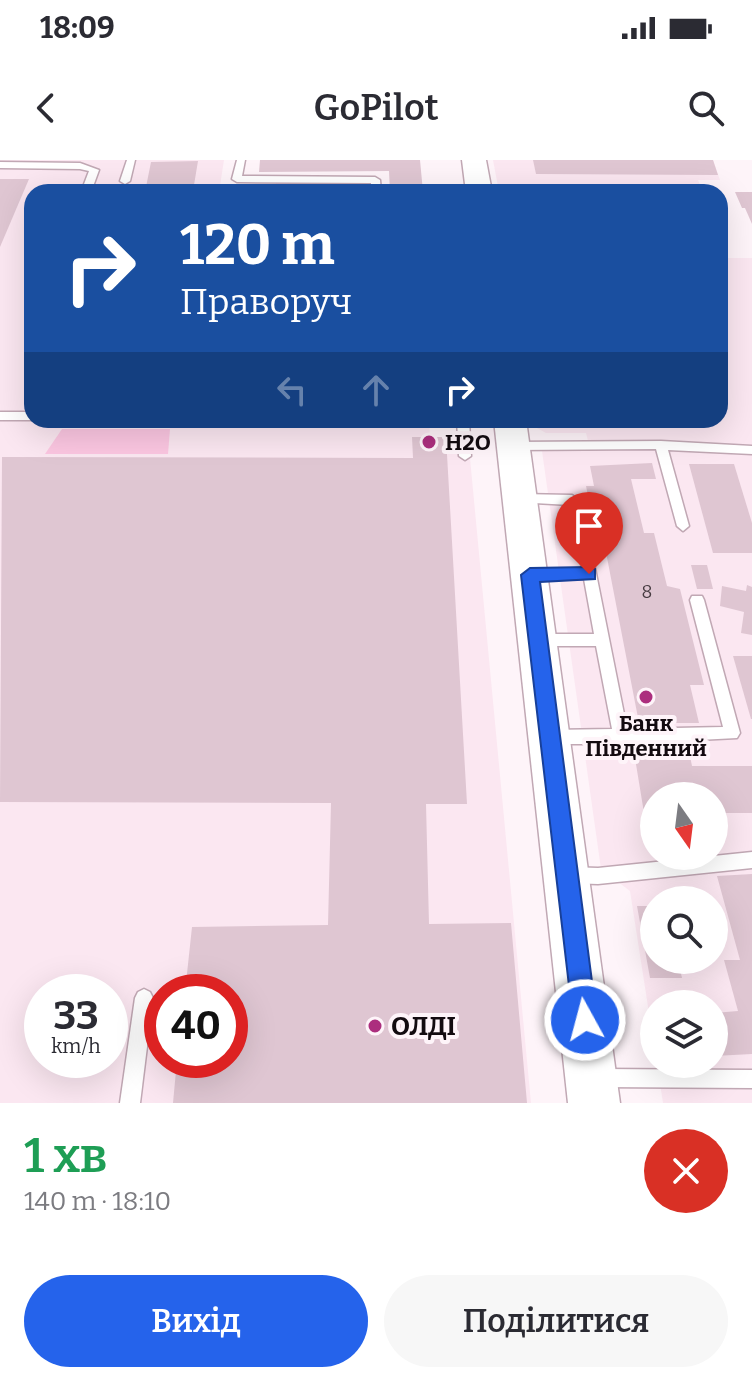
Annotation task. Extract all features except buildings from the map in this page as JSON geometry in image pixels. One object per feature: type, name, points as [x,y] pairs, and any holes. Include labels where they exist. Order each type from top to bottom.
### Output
[{"type":"street","points":[[474,160],[478,184]]},
{"type":"street","points":[[512,433],[569,875],[593,1090]]},
{"type":"lane","points":[[125,181],[131,160]]},
{"type":"lane","points":[[241,160],[237,179],[375,180],[375,184]]},
{"type":"lane","points":[[0,165],[80,166],[94,170],[89,184]]},
{"type":"lane","points":[[0,416],[24,416]]},
{"type":"lane","points":[[463,428],[465,456]]},
{"type":"lane","points":[[512,433],[752,450]]},
{"type":"lane","points":[[661,445],[683,526]]},
{"type":"lane","points":[[520,499],[575,502],[621,737]]},
{"type":"lane","points":[[530,575],[589,574]]},
{"type":"lane","points":[[551,737],[732,733],[697,600]]},
{"type":"lane","points":[[538,640],[602,640]]},
{"type":"lane","points":[[569,875],[598,876],[752,860]]},
{"type":"lane","points":[[130,1103],[144,998]]},
{"type":"lane","points":[[593,1090],[752,1079]]},
{"type":"shaded area","points":[[0,160],[224,160],[220,184],[24,184],[24,428],[429,428],[430,437],[468,437],[531,1103],[0,1103]]},
{"type":"shaded area","points":[[493,160],[713,160],[720,180],[698,180],[700,184],[498,184]]},
{"type":"shaded area","points":[[276,182],[366,184],[276,184]]},
{"type":"shaded area","points":[[728,258],[752,258],[752,1103],[663,1103],[659,1078],[728,1078],[728,990],[645,990],[643,974],[728,974],[728,886],[640,886],[640,955],[630,891],[601,869],[542,451],[590,449],[586,433],[546,433],[537,428],[728,428]]},
{"type":"shaded area","points":[[62,429],[170,429],[168,454],[45,454]]},
{"type":"place","name":"H2O","points":[[429,442]]},
{"type":"place","name":"Банк Південний","points":[[646,697]]},
{"type":"place","name":"ОЛДІ","points":[[375,1026]]},
{"type":"route","points":[[585,1020],[530,575],[589,574]]}]
